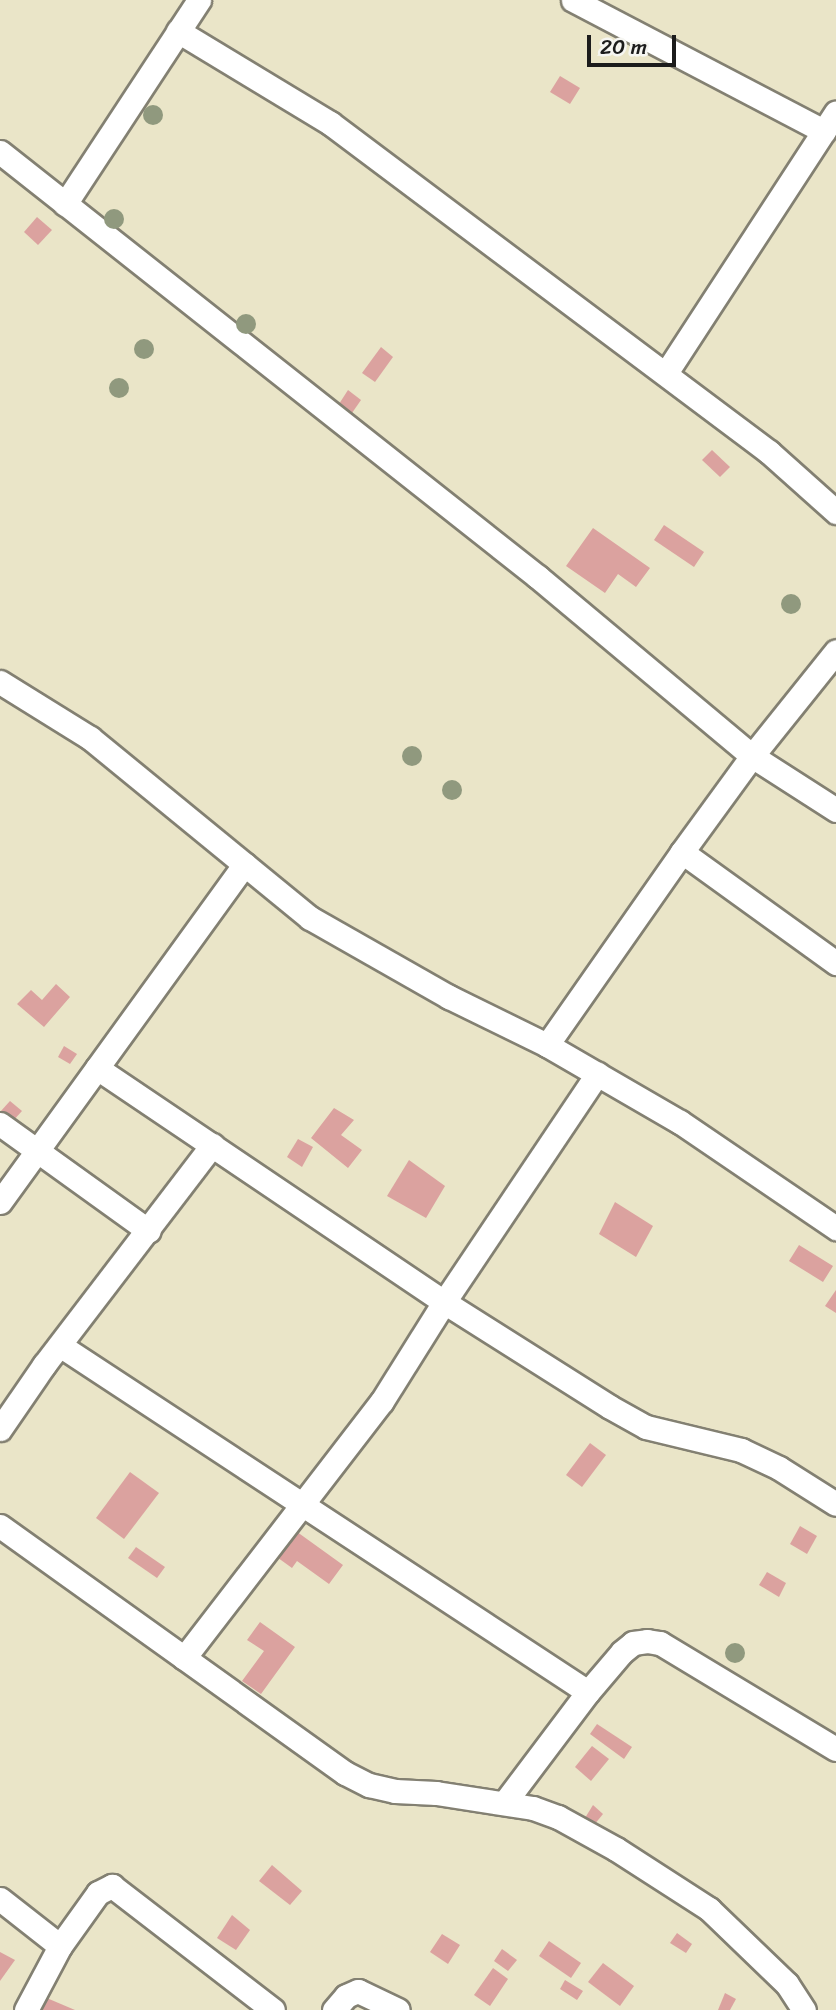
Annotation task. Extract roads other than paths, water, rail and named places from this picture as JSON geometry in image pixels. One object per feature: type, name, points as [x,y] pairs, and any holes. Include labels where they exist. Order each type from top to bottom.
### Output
[{"type":"street","points":[[65,204],[199,0]]},
{"type":"street","points":[[573,0],[830,122],[666,373]]},
{"type":"street","points":[[178,31],[330,123],[769,452],[836,512]]},
{"type":"street","points":[[0,152],[538,577],[752,756],[836,810]]},
{"type":"street","points":[[547,1045],[752,756],[836,651]]},
{"type":"street","points":[[0,682],[90,738],[310,918],[348,942],[547,1045],[680,1122],[836,1228]]},
{"type":"street","points":[[682,852],[836,962]]},
{"type":"street","points":[[0,1202],[245,864]]},
{"type":"street","points":[[97,1068],[444,1302],[646,1427],[709,1440],[741,1450],[779,1468],[836,1504]]},
{"type":"street","points":[[184,1658],[382,1401],[444,1302],[597,1074]]},
{"type":"street","points":[[0,1124],[149,1231]]},
{"type":"street","points":[[0,1429],[212,1146]]},
{"type":"street","points":[[61,1346],[588,1692]]},
{"type":"street","points":[[0,1527],[345,1773],[369,1785],[505,1802],[558,1817],[709,1909],[787,1984],[804,2010]]},
{"type":"street","points":[[505,1802],[588,1692],[633,1643],[660,1643],[836,1749]]},
{"type":"street","points":[[26,2010],[60,1946],[98,1893],[113,1886],[272,2010]]},
{"type":"street","points":[[0,1899],[60,1946]]},
{"type":"street","points":[[334,2010],[346,1996],[358,1991],[398,2010]]}]
